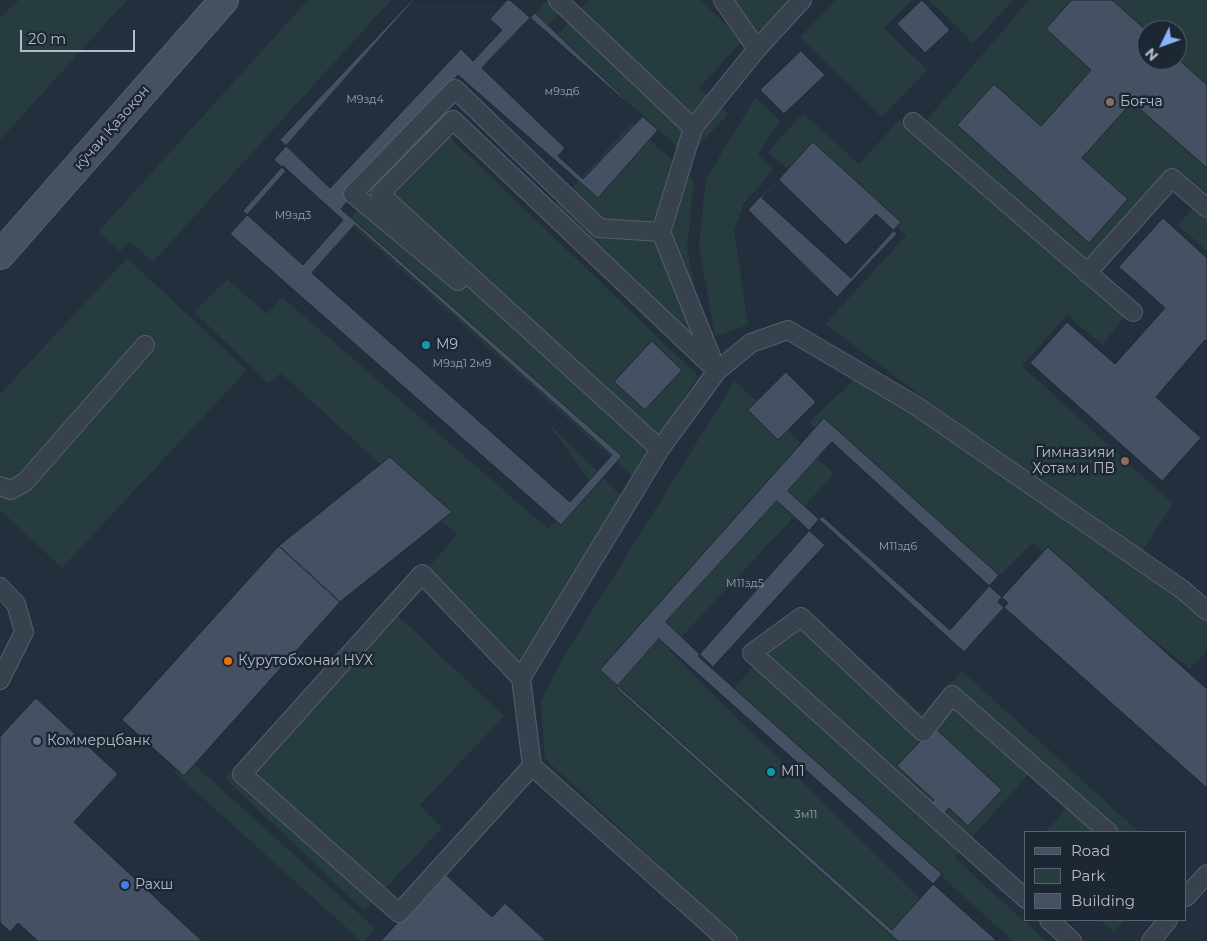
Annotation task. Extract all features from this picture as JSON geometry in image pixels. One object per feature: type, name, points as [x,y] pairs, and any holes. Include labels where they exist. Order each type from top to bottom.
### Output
[{"type":"street","name":"кӯчаи Қазоқон","points":[[0,255],[224,0]]},
{"type":"lane","points":[[558,0],[693,128]]},
{"type":"lane","points":[[724,0],[757,49]]},
{"type":"lane","points":[[717,371],[661,232],[693,128],[757,49],[802,0]]},
{"type":"lane","points":[[660,449],[353,194],[455,89],[599,228],[661,232]]},
{"type":"lane","points":[[660,449],[380,194],[453,120],[717,371]]},
{"type":"lane","points":[[913,122],[1132,312]]},
{"type":"lane","points":[[1088,273],[1172,178],[1207,208]]},
{"type":"lane","points":[[521,678],[660,449],[717,371],[751,343],[788,330],[915,405],[1183,590],[1207,611]]},
{"type":"lane","points":[[0,486],[11,490],[24,482],[144,345]]},
{"type":"lane","points":[[532,766],[399,913],[242,774],[422,574],[521,678],[532,766],[728,941]]},
{"type":"lane","points":[[0,587],[16,604],[24,632],[0,680]]},
{"type":"lane","points":[[1024,897],[752,653],[801,617],[923,732],[952,695],[1107,831]]},
{"type":"lane","points":[[1187,896],[1207,874]]},
{"type":"lane","points":[[1050,921],[1072,941]]},
{"type":"lane","points":[[1151,941],[1167,921]]},
{"type":"green space","points":[[19,0],[127,0],[0,140],[0,18]]},
{"type":"green space","points":[[308,0],[391,0],[153,262],[130,241],[120,251],[98,232]]},
{"type":"green space","points":[[547,0],[571,0],[544,30],[530,19]]},
{"type":"green space","points":[[589,0],[700,0],[743,40],[699,88],[728,114],[688,157],[556,36]]},
{"type":"green space","points":[[720,0],[807,0],[768,43]]},
{"type":"green space","points":[[836,0],[912,0],[884,29],[928,70],[882,117],[800,37]]},
{"type":"green space","points":[[929,0],[1014,0],[973,43]]},
{"type":"green space","points":[[1029,0],[1207,0],[1207,193],[1175,167],[1089,263],[923,124]]},
{"type":"green space","points":[[755,98],[780,121],[758,154],[773,170],[744,203],[734,230],[748,325],[715,336],[699,246],[706,179]]},
{"type":"green space","points":[[803,113],[859,164],[900,119],[1128,313],[1102,345],[1067,315],[1022,366],[1173,504],[1142,551],[932,404],[825,324],[906,236],[874,205],[852,228],[768,152]]},
{"type":"green space","points":[[632,123],[694,181],[687,248],[705,339],[698,347],[556,205]]},
{"type":"green space","points":[[438,126],[698,376],[633,477],[347,221]]},
{"type":"green space","points":[[1196,205],[1207,216],[1207,251],[1178,225]]},
{"type":"green space","points":[[127,258],[247,370],[62,568],[0,510],[0,394]]},
{"type":"green space","points":[[227,279],[267,314],[282,297],[548,529],[590,482],[546,420],[624,499],[514,678],[417,580],[457,535],[281,373],[268,383],[194,312]]},
{"type":"green space","points":[[856,378],[911,411],[1182,595],[1207,621],[1207,651],[1190,669],[1032,543],[992,583],[809,422]]},
{"type":"green space","points":[[735,381],[834,474],[669,650],[963,941],[710,941],[713,933],[659,865],[545,759],[541,701],[561,661]]},
{"type":"green space","points":[[388,606],[504,716],[420,805],[442,828],[364,911],[225,778]]},
{"type":"green space","points":[[806,609],[922,714],[962,671],[1138,831],[1047,831],[1066,809],[1028,775],[954,857],[1046,941],[1013,941],[734,688]]},
{"type":"green space","points":[[187,758],[375,928],[364,941],[361,941],[174,772]]},
{"type":"green space","points":[[1101,921],[1124,921],[1114,932]]},
{"type":"building","points":[[412,0],[507,0],[490,19],[502,30],[473,61],[461,49],[330,188],[280,140]]},
{"type":"building","name":"М9","points":[[414,0],[510,0],[658,130],[598,198],[458,75],[341,209],[622,456],[561,525],[230,234],[286,171],[274,160]]},
{"type":"building","points":[[922,0],[950,30],[925,53],[897,24]]},
{"type":"building","name":"Боғча","points":[[1072,0],[1112,0],[1137,22],[1137,70],[1187,70],[1187,67],[1207,85],[1207,168],[1132,102],[1082,158],[1128,199],[1089,243],[957,125],[994,84],[1041,126],[1091,70],[1046,29]]},
{"type":"building","points":[[535,13],[643,116],[583,179],[558,156],[565,148],[482,68]]},
{"type":"building","points":[[801,51],[825,75],[784,114],[760,90]]},
{"type":"building","points":[[813,142],[901,222],[851,278],[762,198]]},
{"type":"building","points":[[283,166],[343,220],[303,265],[243,211]]},
{"type":"building","points":[[778,179],[846,245],[876,214],[897,234],[837,297],[748,210]]},
{"type":"building","points":[[1163,218],[1207,258],[1207,342],[1205,340],[1156,397],[1201,438],[1162,481],[1030,363],[1067,322],[1115,364],[1165,308],[1119,267]]},
{"type":"building","points":[[355,225],[612,455],[570,502],[312,273]]},
{"type":"building","points":[[652,341],[682,370],[645,410],[614,382]]},
{"type":"building","points":[[786,372],[816,402],[778,440],[748,410]]},
{"type":"building","name":"М11","points":[[824,418],[999,575],[950,630],[822,516],[698,656],[942,874],[892,930],[600,670]]},
{"type":"building","points":[[832,442],[1008,603],[964,652],[788,491]]},
{"type":"building","points":[[390,457],[452,512],[340,602],[279,546]]},
{"type":"building","points":[[777,501],[825,545],[713,667],[666,622]]},
{"type":"building","points":[[279,546],[340,602],[184,776],[122,720]]},
{"type":"building","points":[[1048,547],[1207,689],[1207,788],[998,602]]},
{"type":"building","points":[[659,639],[997,941],[898,941],[616,688]]},
{"type":"building","points":[[36,698],[118,774],[74,822],[202,941],[38,941],[18,923],[10,932],[0,922],[0,737]]},
{"type":"building","points":[[934,727],[1002,790],[968,826],[949,808],[938,821],[925,809],[934,800],[897,766]]},
{"type":"building","points":[[444,873],[492,917],[505,903],[546,941],[381,941]]},
{"type":"place","name":"Боғча","points":[[1110,102]]},
{"type":"place","name":"М9","points":[[426,345]]},
{"type":"place","name":"Гимназияи Ҳотам и ПВ","points":[[1125,461]]},
{"type":"place","name":"Курутобхонаи НУХ","points":[[228,661]]},
{"type":"place","name":"Коммерцбанк","points":[[37,741]]},
{"type":"place","name":"М11","points":[[771,772]]},
{"type":"place","name":"Рахш","points":[[125,885]]}]
